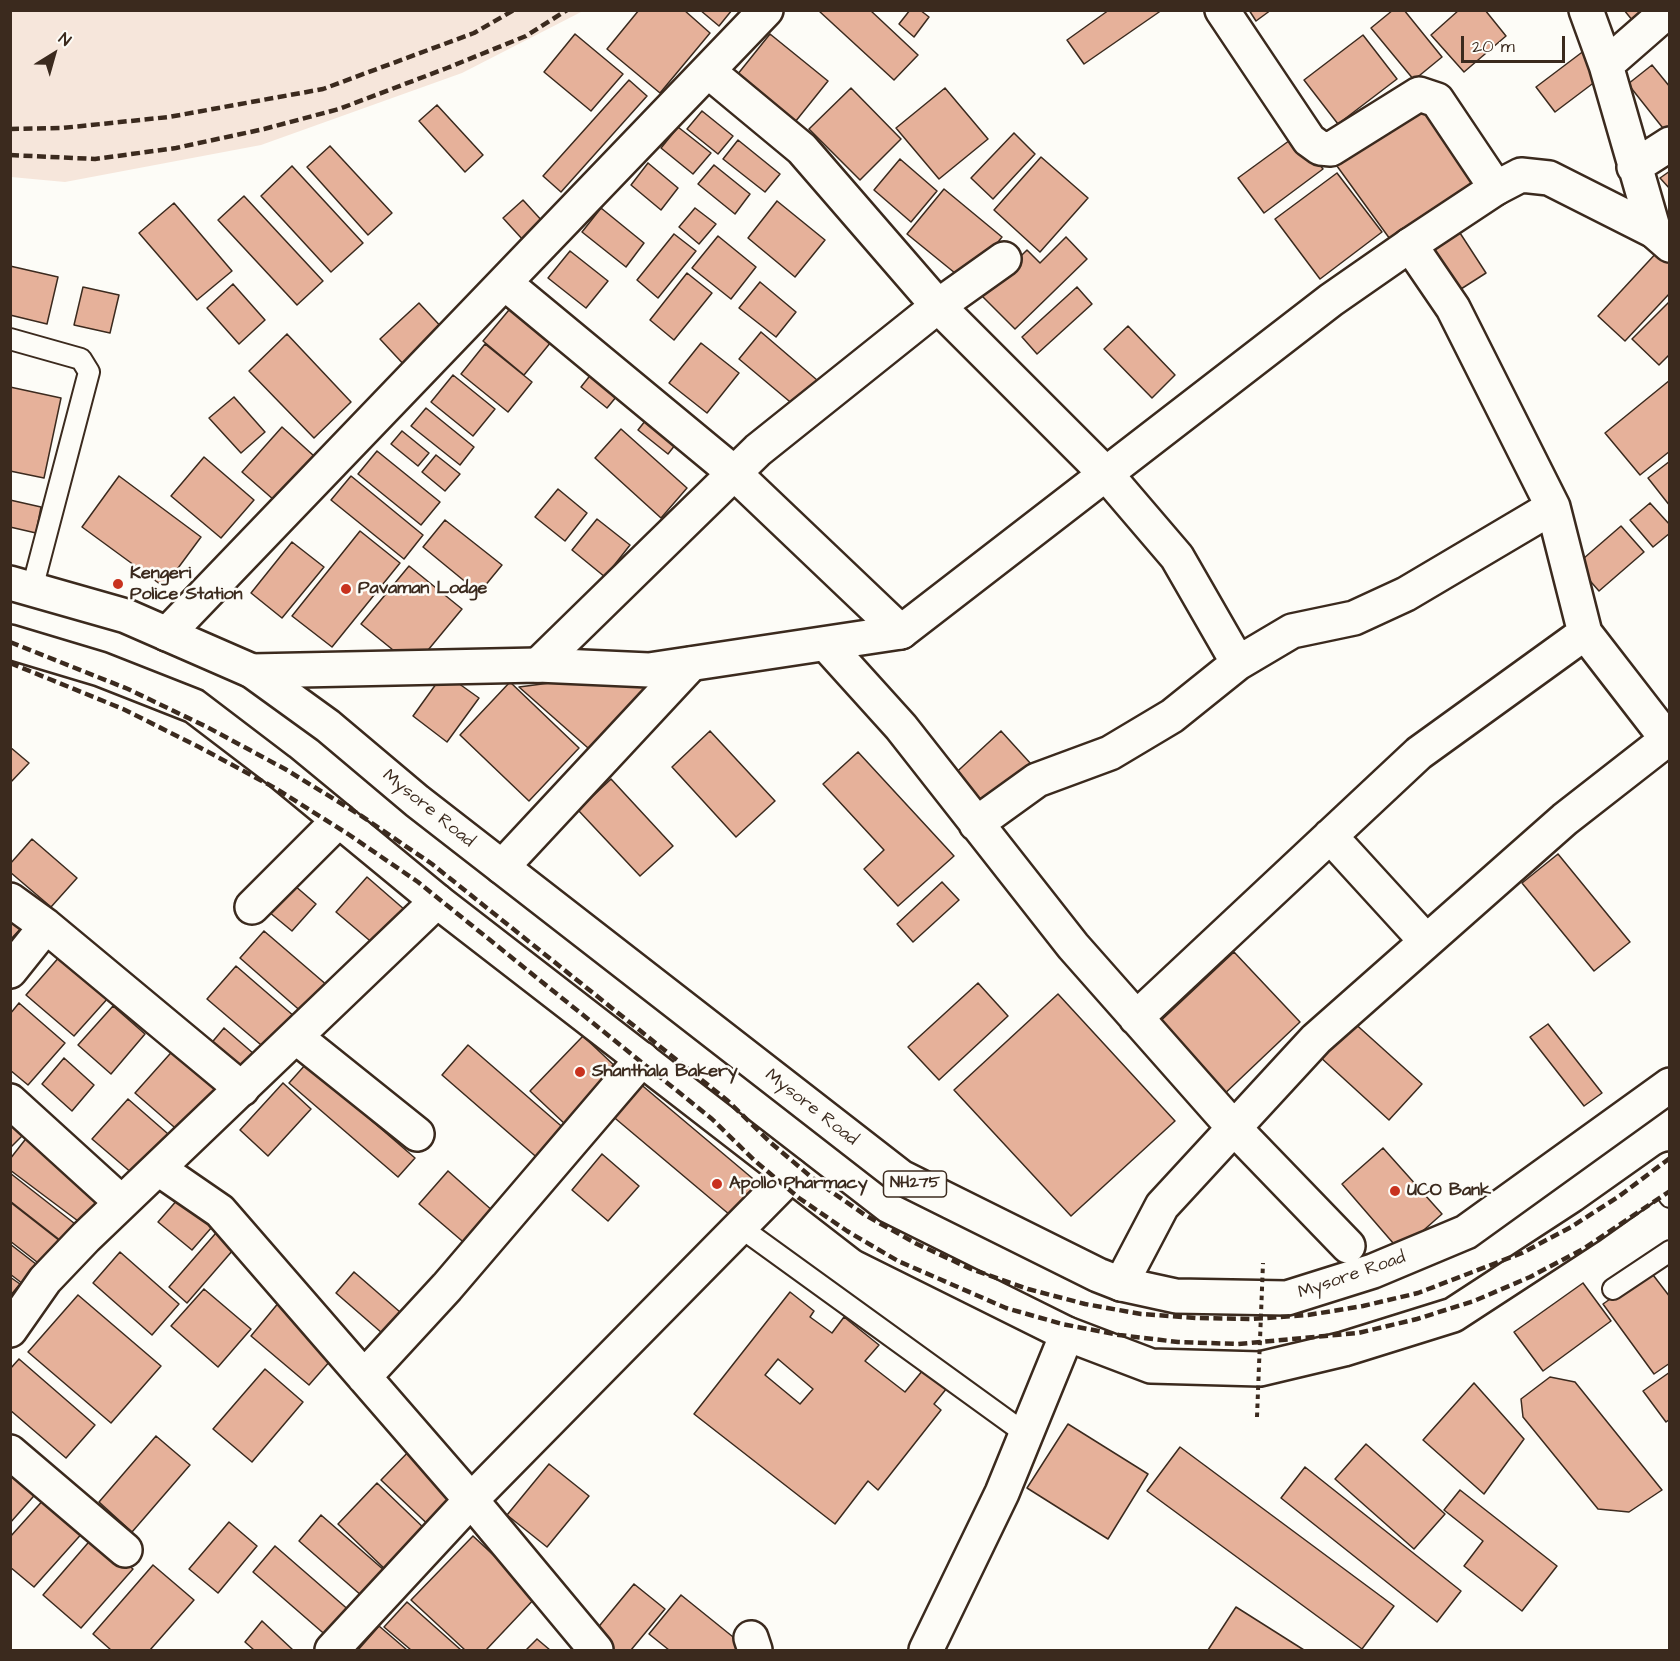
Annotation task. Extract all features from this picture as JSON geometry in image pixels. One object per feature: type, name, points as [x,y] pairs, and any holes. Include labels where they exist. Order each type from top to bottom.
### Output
[{"type":"main road","points":[[167,634],[506,284],[766,10]]},
{"type":"main road","points":[[1222,10],[1309,140],[1320,148],[1331,149],[1419,94],[1437,100],[1496,188]]},
{"type":"main road","points":[[1586,10],[1606,65],[1634,167],[1662,238]]},
{"type":"main road","points":[[1606,65],[1669,10]]},
{"type":"main road","points":[[708,71],[802,149],[938,306],[1106,474],[1177,557],[1238,663]]},
{"type":"main road","points":[[1634,167],[1670,144]]},
{"type":"main road","points":[[252,671],[538,665],[650,670],[901,632],[1331,300],[1496,188],[1521,175],[1549,178],[1662,238]]},
{"type":"main road","points":[[1121,1284],[1162,1206],[1316,1039],[1565,819],[1668,738],[1586,633],[1553,507],[1454,308],[1410,245]]},
{"type":"main road","points":[[538,665],[733,472],[938,306],[1004,259]]},
{"type":"main road","points":[[506,284],[733,472],[901,632]]},
{"type":"main road","points":[[976,824],[1037,780],[1110,753],[1172,716],[1238,663],[1292,631],[1313,624],[1354,618],[1406,594],[1553,507]]},
{"type":"main road","name":"Mysore Road","points":[[21,586],[126,616],[252,671],[328,726],[502,867],[901,1177],[1098,1275],[1121,1284],[1176,1296],[1287,1298],[1373,1271],[1466,1232],[1670,1085]]},
{"type":"main road","points":[[1136,1018],[1419,753],[1586,633]]},
{"type":"main road","points":[[11,642],[100,669],[194,706],[339,820],[437,901],[870,1236],[1067,1334],[1151,1366],[1260,1369],[1344,1349],[1454,1315],[1591,1225],[1665,1181]]},
{"type":"main road","points":[[826,644],[901,728],[1072,946],[1234,1128],[1348,1246]]},
{"type":"main road","points":[[502,867],[691,664]]},
{"type":"main road","points":[[252,907],[339,820]]},
{"type":"main road","points":[[1330,836],[1426,941]]},
{"type":"main road","points":[[10,900],[46,926],[242,1089]]},
{"type":"main road","points":[[10,1330],[45,1280],[121,1202],[437,901]]},
{"type":"main road","points":[[10,971],[46,926]]},
{"type":"main road","points":[[296,1037],[417,1134]]},
{"type":"main road","points":[[364,1377],[447,1287],[642,1059]]},
{"type":"main road","points":[[10,1101],[121,1202]]},
{"type":"main road","points":[[159,1168],[220,1211],[471,1500],[596,1650]]},
{"type":"main road","points":[[332,1650],[471,1500],[791,1175]]},
{"type":"main road","points":[[926,1650],[1002,1493],[1067,1334]]},
{"type":"main road","points":[[10,1452],[125,1550]]},
{"type":"lane","points":[[10,339],[81,358],[89,372],[21,586]]},
{"type":"lane","points":[[740,1227],[1026,1434]]},
{"type":"lane","points":[[1613,1289],[1670,1251]]},
{"type":"path","points":[[1257,1417],[1263,1263]]},
{"type":"shaded area","points":[[583,11],[462,73],[261,145],[65,182],[11,177],[11,12]]},
{"type":"building","points":[[639,10],[684,10],[710,33],[660,93],[607,49]]},
{"type":"building","points":[[700,10],[732,10],[719,26]]},
{"type":"building","points":[[870,10],[918,55],[894,80],[819,11]]},
{"type":"building","points":[[910,10],[920,10],[929,17],[914,37],[899,24]]},
{"type":"building","points":[[1109,10],[1162,10],[1084,64],[1067,40]]},
{"type":"building","points":[[1249,10],[1271,10],[1256,21]]},
{"type":"building","points":[[1393,10],[1404,10],[1442,57],[1414,80],[1371,28]]},
{"type":"building","points":[[1459,10],[1485,10],[1506,36],[1464,72],[1431,35]]},
{"type":"building","points":[[1624,10],[1656,10],[1637,26]]},
{"type":"building","points":[[575,34],[623,74],[591,111],[544,72]]},
{"type":"building","points":[[770,34],[828,81],[791,127],[733,80]]},
{"type":"building","points":[[1363,35],[1397,79],[1338,124],[1304,80]]},
{"type":"building","points":[[1585,50],[1604,75],[1555,112],[1536,87]]},
{"type":"building","points":[[1652,65],[1670,87],[1670,137],[1628,84]]},
{"type":"building","points":[[629,80],[647,96],[561,192],[543,176]]},
{"type":"building","points":[[851,88],[901,139],[860,180],[809,129]]},
{"type":"building","points":[[945,88],[988,139],[939,179],[896,128]]},
{"type":"building","points":[[437,105],[483,155],[465,172],[419,121]]},
{"type":"building","points":[[1422,105],[1480,185],[1395,246],[1337,166]]},
{"type":"building","points":[[702,111],[733,136],[718,154],[687,129]]},
{"type":"building","points":[[678,127],[711,153],[693,174],[661,148]]},
{"type":"building","points":[[1014,133],[1035,154],[993,199],[971,178]]},
{"type":"building","points":[[1297,135],[1323,169],[1264,213],[1238,178]]},
{"type":"building","points":[[738,140],[780,174],[765,192],[723,159]]},
{"type":"building","points":[[330,146],[392,213],[368,235],[307,167]]},
{"type":"building","points":[[1041,157],[1088,198],[1040,252],[994,210]]},
{"type":"building","points":[[900,159],[937,191],[911,222],[874,190]]},
{"type":"building","points":[[648,163],[678,188],[661,210],[631,185]]},
{"type":"building","points":[[714,165],[750,194],[735,214],[698,184]]},
{"type":"building","points":[[292,166],[363,243],[331,272],[261,196]]},
{"type":"building","points":[[1670,171],[1670,189],[1660,178]]},
{"type":"building","points":[[1337,173],[1382,232],[1320,279],[1275,219]]},
{"type":"building","points":[[944,189],[1002,237],[966,282],[907,234]]},
{"type":"building","points":[[244,196],[323,281],[297,305],[218,220]]},
{"type":"building","points":[[523,200],[544,223],[524,241],[503,218]]},
{"type":"building","points":[[777,201],[825,240],[795,277],[748,238]]},
{"type":"building","points":[[174,203],[232,271],[197,300],[139,233]]},
{"type":"building","points":[[601,208],[644,243],[626,267],[582,232]]},
{"type":"building","points":[[695,208],[716,224],[699,244],[679,227]]},
{"type":"building","points":[[1460,233],[1486,273],[1450,296],[1424,255]]},
{"type":"building","points":[[674,234],[696,251],[658,298],[637,280]]},
{"type":"building","points":[[718,236],[756,267],[731,299],[692,268]]},
{"type":"building","points":[[1066,237],[1087,259],[1015,329],[981,295],[1027,250],[1040,263]]},
{"type":"building","points":[[1659,250],[1670,260],[1670,293],[1625,341],[1598,316]]},
{"type":"building","points":[[570,251],[608,281],[586,308],[548,278]]},
{"type":"building","points":[[10,266],[58,277],[47,324],[10,315]]},
{"type":"building","points":[[687,273],[712,293],[674,340],[650,320]]},
{"type":"building","points":[[760,282],[796,312],[776,337],[739,308]]},
{"type":"building","points":[[233,284],[265,320],[239,344],[207,308]]},
{"type":"building","points":[[83,287],[119,295],[110,333],[74,325]]},
{"type":"building","points":[[1077,287],[1092,304],[1037,354],[1022,337]]},
{"type":"building","points":[[519,298],[560,331],[524,375],[483,341]]},
{"type":"building","points":[[1670,301],[1670,354],[1659,365],[1632,339]]},
{"type":"building","points":[[419,303],[446,332],[407,368],[380,339]]},
{"type":"building","points":[[1128,326],[1175,375],[1152,398],[1104,349]]},
{"type":"building","points":[[761,332],[817,380],[795,406],[739,359]]},
{"type":"building","points":[[287,334],[351,402],[314,438],[249,371]]},
{"type":"building","points":[[701,343],[739,373],[707,413],[669,383]]},
{"type":"building","points":[[485,344],[532,382],[508,412],[461,374]]},
{"type":"building","points":[[600,363],[626,385],[607,408],[581,387]]},
{"type":"building","points":[[453,375],[495,409],[473,436],[431,402]]},
{"type":"building","points":[[1670,380],[1670,451],[1640,475],[1605,433]]},
{"type":"building","points":[[10,387],[61,398],[44,478],[10,471]]},
{"type":"building","points":[[234,397],[265,432],[241,453],[209,418]]},
{"type":"building","points":[[426,408],[474,447],[460,465],[411,426]]},
{"type":"building","points":[[653,411],[683,435],[668,454],[638,430]]},
{"type":"building","points":[[282,427],[314,456],[274,500],[242,472]]},
{"type":"building","points":[[621,429],[687,488],[661,518],[595,458]]},
{"type":"building","points":[[402,431],[429,453],[418,466],[391,444]]},
{"type":"building","points":[[377,451],[440,502],[421,525],[358,474]]},
{"type":"building","points":[[436,455],[460,474],[445,491],[422,472]]},
{"type":"building","points":[[204,457],[254,500],[221,538],[171,496]]},
{"type":"building","points":[[1670,461],[1670,506],[1648,478]]},
{"type":"building","points":[[119,476],[201,537],[164,587],[82,527]]},
{"type":"building","points":[[351,476],[423,535],[404,559],[331,500]]},
{"type":"building","points":[[558,489],[587,513],[565,541],[535,517]]},
{"type":"building","points":[[10,500],[41,507],[36,533],[10,527]]},
{"type":"building","points":[[1650,503],[1670,525],[1670,533],[1653,547],[1630,520]]},
{"type":"building","points":[[597,519],[630,545],[605,577],[572,550]]},
{"type":"building","points":[[445,520],[502,565],[479,593],[423,547]]},
{"type":"building","points":[[1621,526],[1644,552],[1599,591],[1576,565]]},
{"type":"building","name":"Pavaman Lodge","points":[[360,531],[400,563],[332,647],[292,616]]},
{"type":"building","points":[[292,542],[324,567],[282,618],[251,593]]},
{"type":"building","points":[[409,566],[462,609],[414,667],[361,624]]},
{"type":"building","points":[[634,672],[650,690],[596,755],[519,687]]},
{"type":"building","points":[[444,673],[479,698],[447,742],[413,716]]},
{"type":"building","points":[[510,682],[579,748],[529,801],[460,735]]},
{"type":"building","points":[[710,731],[775,801],[736,837],[672,767]]},
{"type":"building","points":[[1001,731],[1031,764],[978,813],[948,780]]},
{"type":"building","points":[[10,747],[29,763],[10,783]]},
{"type":"building","points":[[858,752],[954,856],[898,906],[864,869],[884,850],[823,784]]},
{"type":"building","points":[[611,779],[673,846],[640,876],[578,810]]},
{"type":"building","points":[[32,839],[77,878],[51,907],[10,872],[10,864]]},
{"type":"building","points":[[1558,854],[1630,942],[1594,971],[1522,883]]},
{"type":"building","points":[[367,877],[405,910],[375,945],[336,912]]},
{"type":"building","points":[[287,879],[316,904],[292,931],[263,907]]},
{"type":"building","points":[[942,882],[959,900],[913,942],[897,924]]},
{"type":"building","points":[[10,911],[25,924],[10,940]]},
{"type":"building","points":[[264,931],[328,986],[304,1014],[240,958]]},
{"type":"building","points":[[1234,952],[1300,1022],[1219,1099],[1153,1028]]},
{"type":"building","points":[[61,955],[109,997],[74,1036],[26,995]]},
{"type":"building","points":[[236,966],[295,1017],[267,1050],[207,999]]},
{"type":"building","points":[[978,983],[1008,1016],[939,1080],[908,1047]]},
{"type":"building","points":[[1058,994],[1175,1121],[1071,1216],[954,1090]]},
{"type":"building","points":[[19,1003],[65,1043],[28,1085],[10,1070],[10,1014]]},
{"type":"building","points":[[113,1006],[145,1034],[111,1074],[78,1045]]},
{"type":"building","points":[[1351,1020],[1422,1084],[1389,1120],[1319,1056]]},
{"type":"building","points":[[1548,1024],[1602,1093],[1584,1106],[1530,1037]]},
{"type":"building","points":[[224,1028],[254,1054],[239,1071],[209,1046]]},
{"type":"building","points":[[583,1036],[618,1069],[566,1125],[530,1091]]},
{"type":"building","points":[[468,1045],[567,1131],[541,1161],[442,1075]]},
{"type":"building","points":[[177,1046],[223,1086],[181,1133],[135,1093]]},
{"type":"building","points":[[64,1058],[94,1085],[72,1111],[42,1084]]},
{"type":"building","points":[[306,1064],[415,1158],[398,1177],[289,1083]]},
{"type":"building","points":[[638,1082],[758,1183],[730,1215],[610,1114]]},
{"type":"building","points":[[283,1083],[311,1109],[268,1156],[240,1130]]},
{"type":"building","points":[[128,1099],[175,1140],[140,1180],[92,1139]]},
{"type":"building","points":[[10,1112],[28,1130],[10,1148]]},
{"type":"building","points":[[28,1136],[105,1194],[82,1224],[10,1170],[10,1159]]},
{"type":"building","points":[[1383,1148],[1442,1214],[1400,1251],[1342,1184]]},
{"type":"building","points":[[602,1154],[639,1186],[608,1221],[572,1190]]},
{"type":"building","points":[[448,1171],[503,1220],[475,1252],[419,1204]]},
{"type":"building","points":[[10,1173],[79,1227],[65,1244],[10,1201]]},
{"type":"building","points":[[185,1191],[218,1220],[192,1250],[158,1222]]},
{"type":"building","points":[[10,1202],[65,1245],[46,1269],[10,1241]]},
{"type":"building","points":[[222,1226],[240,1242],[187,1303],[169,1287]]},
{"type":"building","points":[[10,1244],[41,1268],[27,1287],[10,1274]]},
{"type":"building","points":[[120,1252],[179,1304],[152,1335],[93,1283]]},
{"type":"building","points":[[1650,1271],[1670,1297],[1670,1363],[1654,1374],[1603,1304]]},
{"type":"building","points":[[354,1272],[400,1312],[382,1333],[336,1293]]},
{"type":"building","points":[[10,1277],[20,1284],[10,1296]]},
{"type":"building","points":[[1583,1283],[1611,1321],[1543,1371],[1514,1332]]},
{"type":"building","points":[[204,1289],[251,1329],[218,1367],[171,1326]]},
{"type":"building","points":[[790,1292],[814,1311],[810,1317],[832,1333],[844,1317],[879,1345],[865,1361],[905,1392],[923,1370],[947,1388],[934,1404],[941,1410],[878,1490],[868,1481],[835,1524],[694,1414]],"holes":[[[778,1359],[813,1389],[800,1404],[765,1375]]]},
{"type":"building","points":[[78,1295],[161,1366],[111,1423],[28,1352]]},
{"type":"building","points":[[280,1301],[338,1352],[309,1385],[251,1336]]},
{"type":"building","points":[[19,1359],[95,1425],[66,1458],[10,1410],[10,1369]]},
{"type":"building","points":[[265,1369],[303,1402],[252,1462],[213,1429]]},
{"type":"building","points":[[1670,1372],[1670,1419],[1666,1422],[1643,1391]]},
{"type":"building","points":[[1550,1377],[1575,1382],[1662,1490],[1629,1512],[1598,1509],[1523,1417],[1521,1399]]},
{"type":"building","points":[[1474,1383],[1524,1439],[1484,1494],[1423,1440]]},
{"type":"building","points":[[1068,1424],[1148,1474],[1108,1539],[1027,1488]]},
{"type":"building","points":[[156,1436],[190,1465],[132,1532],[99,1502]]},
{"type":"building","points":[[1366,1444],[1445,1514],[1414,1549],[1335,1479]]},
{"type":"building","points":[[415,1445],[461,1506],[436,1532],[381,1480]]},
{"type":"building","points":[[1180,1447],[1394,1606],[1362,1649],[1147,1491]]},
{"type":"building","points":[[10,1463],[40,1489],[10,1523]]},
{"type":"building","points":[[549,1464],[589,1496],[547,1547],[507,1515]]},
{"type":"building","points":[[1305,1467],[1461,1591],[1437,1622],[1281,1498]]},
{"type":"building","points":[[377,1483],[428,1532],[389,1573],[338,1524]]},
{"type":"building","points":[[1460,1490],[1557,1566],[1522,1611],[1464,1566],[1483,1541],[1444,1510]]},
{"type":"building","points":[[46,1497],[85,1530],[34,1587],[10,1567],[10,1537]]},
{"type":"building","points":[[321,1515],[393,1578],[370,1603],[299,1541]]},
{"type":"building","points":[[229,1522],[257,1546],[218,1593],[189,1569]]},
{"type":"building","points":[[94,1536],[133,1569],[81,1628],[43,1595]]},
{"type":"building","points":[[473,1536],[537,1596],[486,1650],[465,1650],[411,1600]]},
{"type":"building","points":[[275,1546],[351,1612],[329,1638],[253,1572]]},
{"type":"building","points":[[153,1565],[194,1600],[150,1650],[111,1650],[93,1634]]},
{"type":"building","points":[[634,1584],[665,1609],[631,1650],[610,1650],[591,1636]]},
{"type":"building","points":[[681,1595],[743,1645],[738,1650],[669,1650],[649,1634]]},
{"type":"building","points":[[407,1602],[461,1650],[411,1650],[384,1627]]},
{"type":"building","points":[[1236,1607],[1304,1650],[1208,1650]]},
{"type":"building","points":[[262,1621],[293,1650],[254,1650],[245,1642]]},
{"type":"building","points":[[379,1626],[407,1650],[358,1650]]},
{"type":"building","points":[[537,1639],[550,1650],[526,1650]]},
{"type":"railway","points":[[10,129],[62,128],[169,117],[323,89],[474,33],[514,10]]},
{"type":"railway","points":[[10,155],[95,159],[176,148],[264,129],[339,109],[447,68],[526,36],[567,10]]},
{"type":"railway","points":[[10,642],[128,689],[207,727],[285,769],[360,815],[432,864],[728,1101],[771,1143],[816,1181],[865,1215],[917,1244],[971,1269],[1028,1289],[1085,1304],[1141,1314],[1196,1318],[1252,1319],[1308,1315],[1363,1306],[1418,1293],[1522,1253],[1571,1227],[1618,1197],[1670,1158]]},
{"type":"railway","points":[[10,663],[123,709],[199,747],[275,788],[348,834],[418,882],[712,1119],[754,1160],[799,1198],[847,1231],[898,1261],[1006,1308],[1062,1324],[1119,1335],[1178,1342],[1238,1344],[1358,1333],[1417,1319],[1474,1301],[1530,1277],[1583,1249],[1670,1191]]},
{"type":"place","name":"Kengeri Police Station","points":[[118,584]]},
{"type":"place","name":"Pavaman Lodge","points":[[346,589]]},
{"type":"place","name":"Shanthala Bakery","points":[[580,1072]]},
{"type":"place","name":"Apollo Pharmacy","points":[[717,1184]]},
{"type":"place","name":"UCO Bank","points":[[1395,1191]]}]
